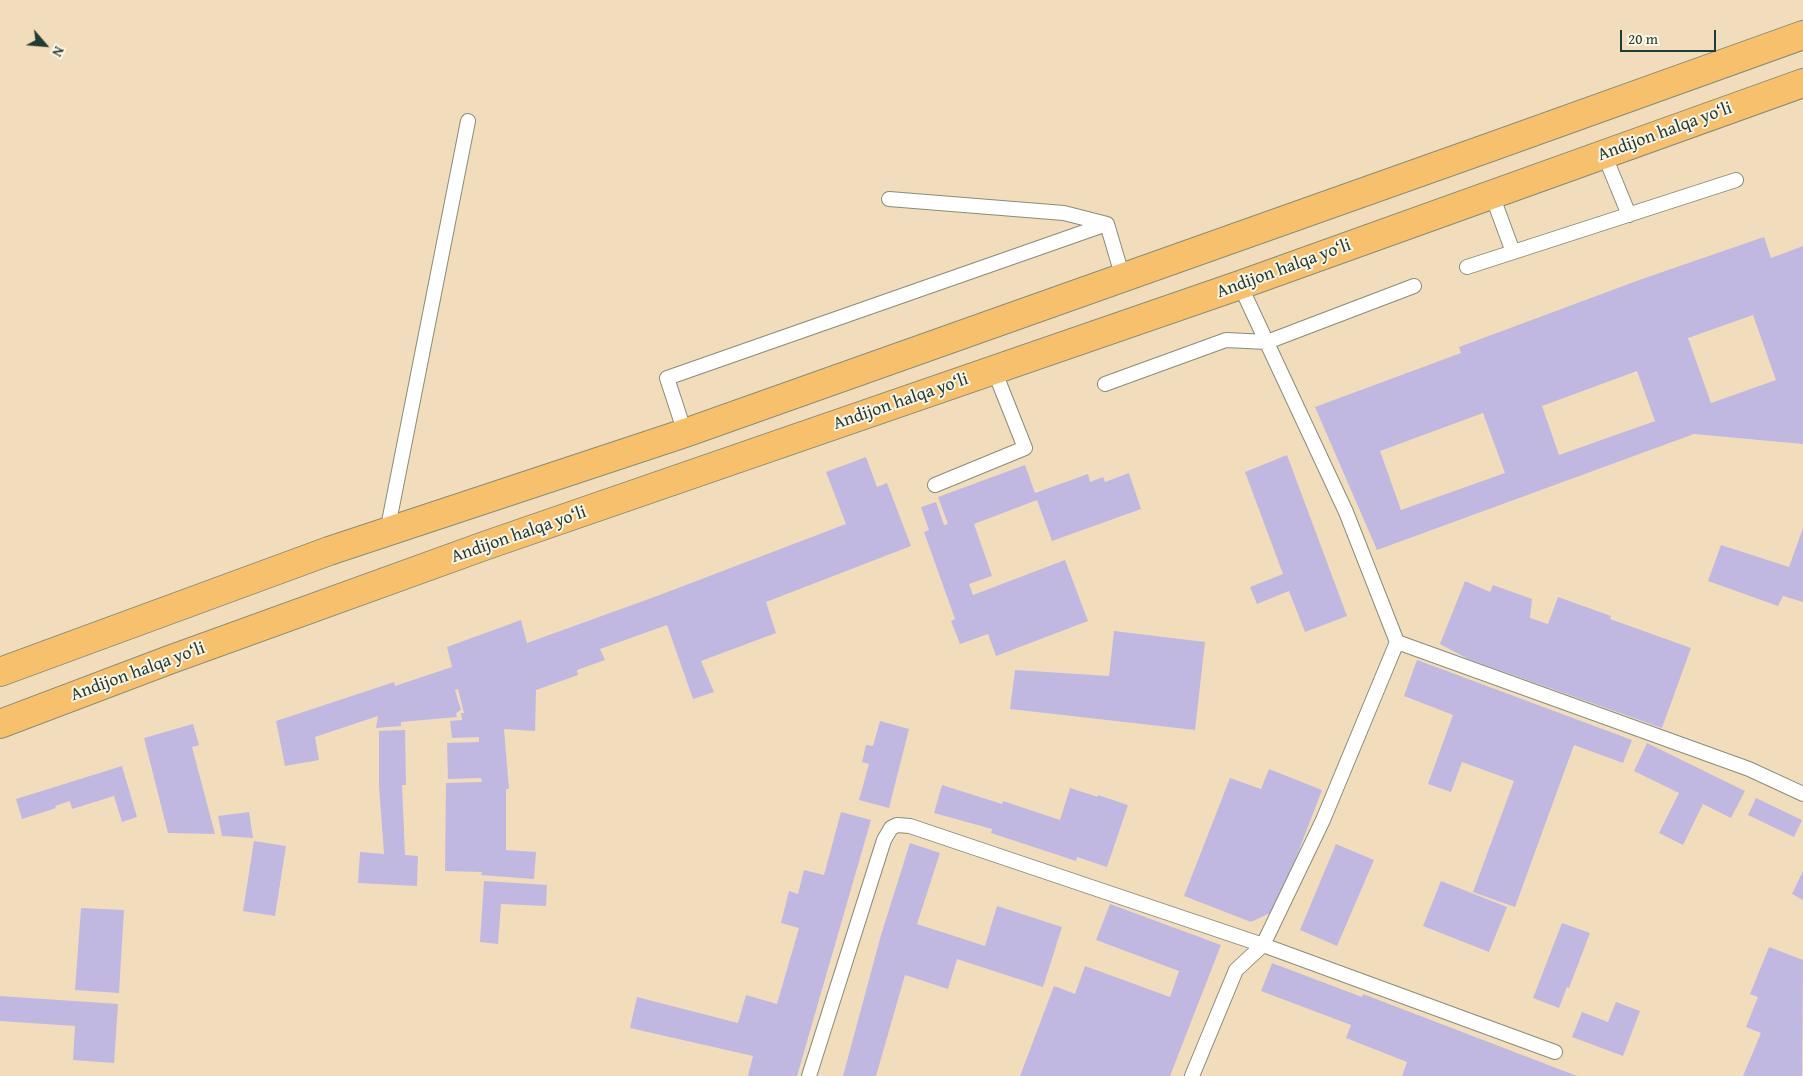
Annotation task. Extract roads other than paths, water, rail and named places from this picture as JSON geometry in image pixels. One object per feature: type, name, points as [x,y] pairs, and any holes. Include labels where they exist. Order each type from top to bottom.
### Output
[{"type":"highway","points":[[0,672],[330,551],[685,433],[1803,35]]},
{"type":"highway","name":"Andijon halqa yo‘li","points":[[0,724],[169,660],[488,545],[1240,285],[1803,83]]},
{"type":"lane","points":[[387,532],[468,121]]},
{"type":"lane","points":[[1604,154],[1629,215]]},
{"type":"lane","points":[[1467,267],[1736,180]]},
{"type":"lane","points":[[1492,195],[1513,252]]},
{"type":"lane","points":[[889,199],[1064,213],[1107,224]]},
{"type":"lane","points":[[1107,224],[1123,278]]},
{"type":"lane","points":[[685,433],[666,378],[1107,224]]},
{"type":"lane","points":[[1192,1076],[1236,970],[1263,945],[1323,820],[1396,642],[1346,512],[1240,285]]},
{"type":"lane","points":[[1105,384],[1226,340],[1266,342],[1414,286]]},
{"type":"lane","points":[[935,485],[1025,448],[994,370]]},
{"type":"lane","points":[[1396,642],[1749,769],[1803,794]]},
{"type":"lane","points":[[809,1076],[884,840],[891,828],[897,825],[910,826],[1263,945],[1555,1052]]}]
